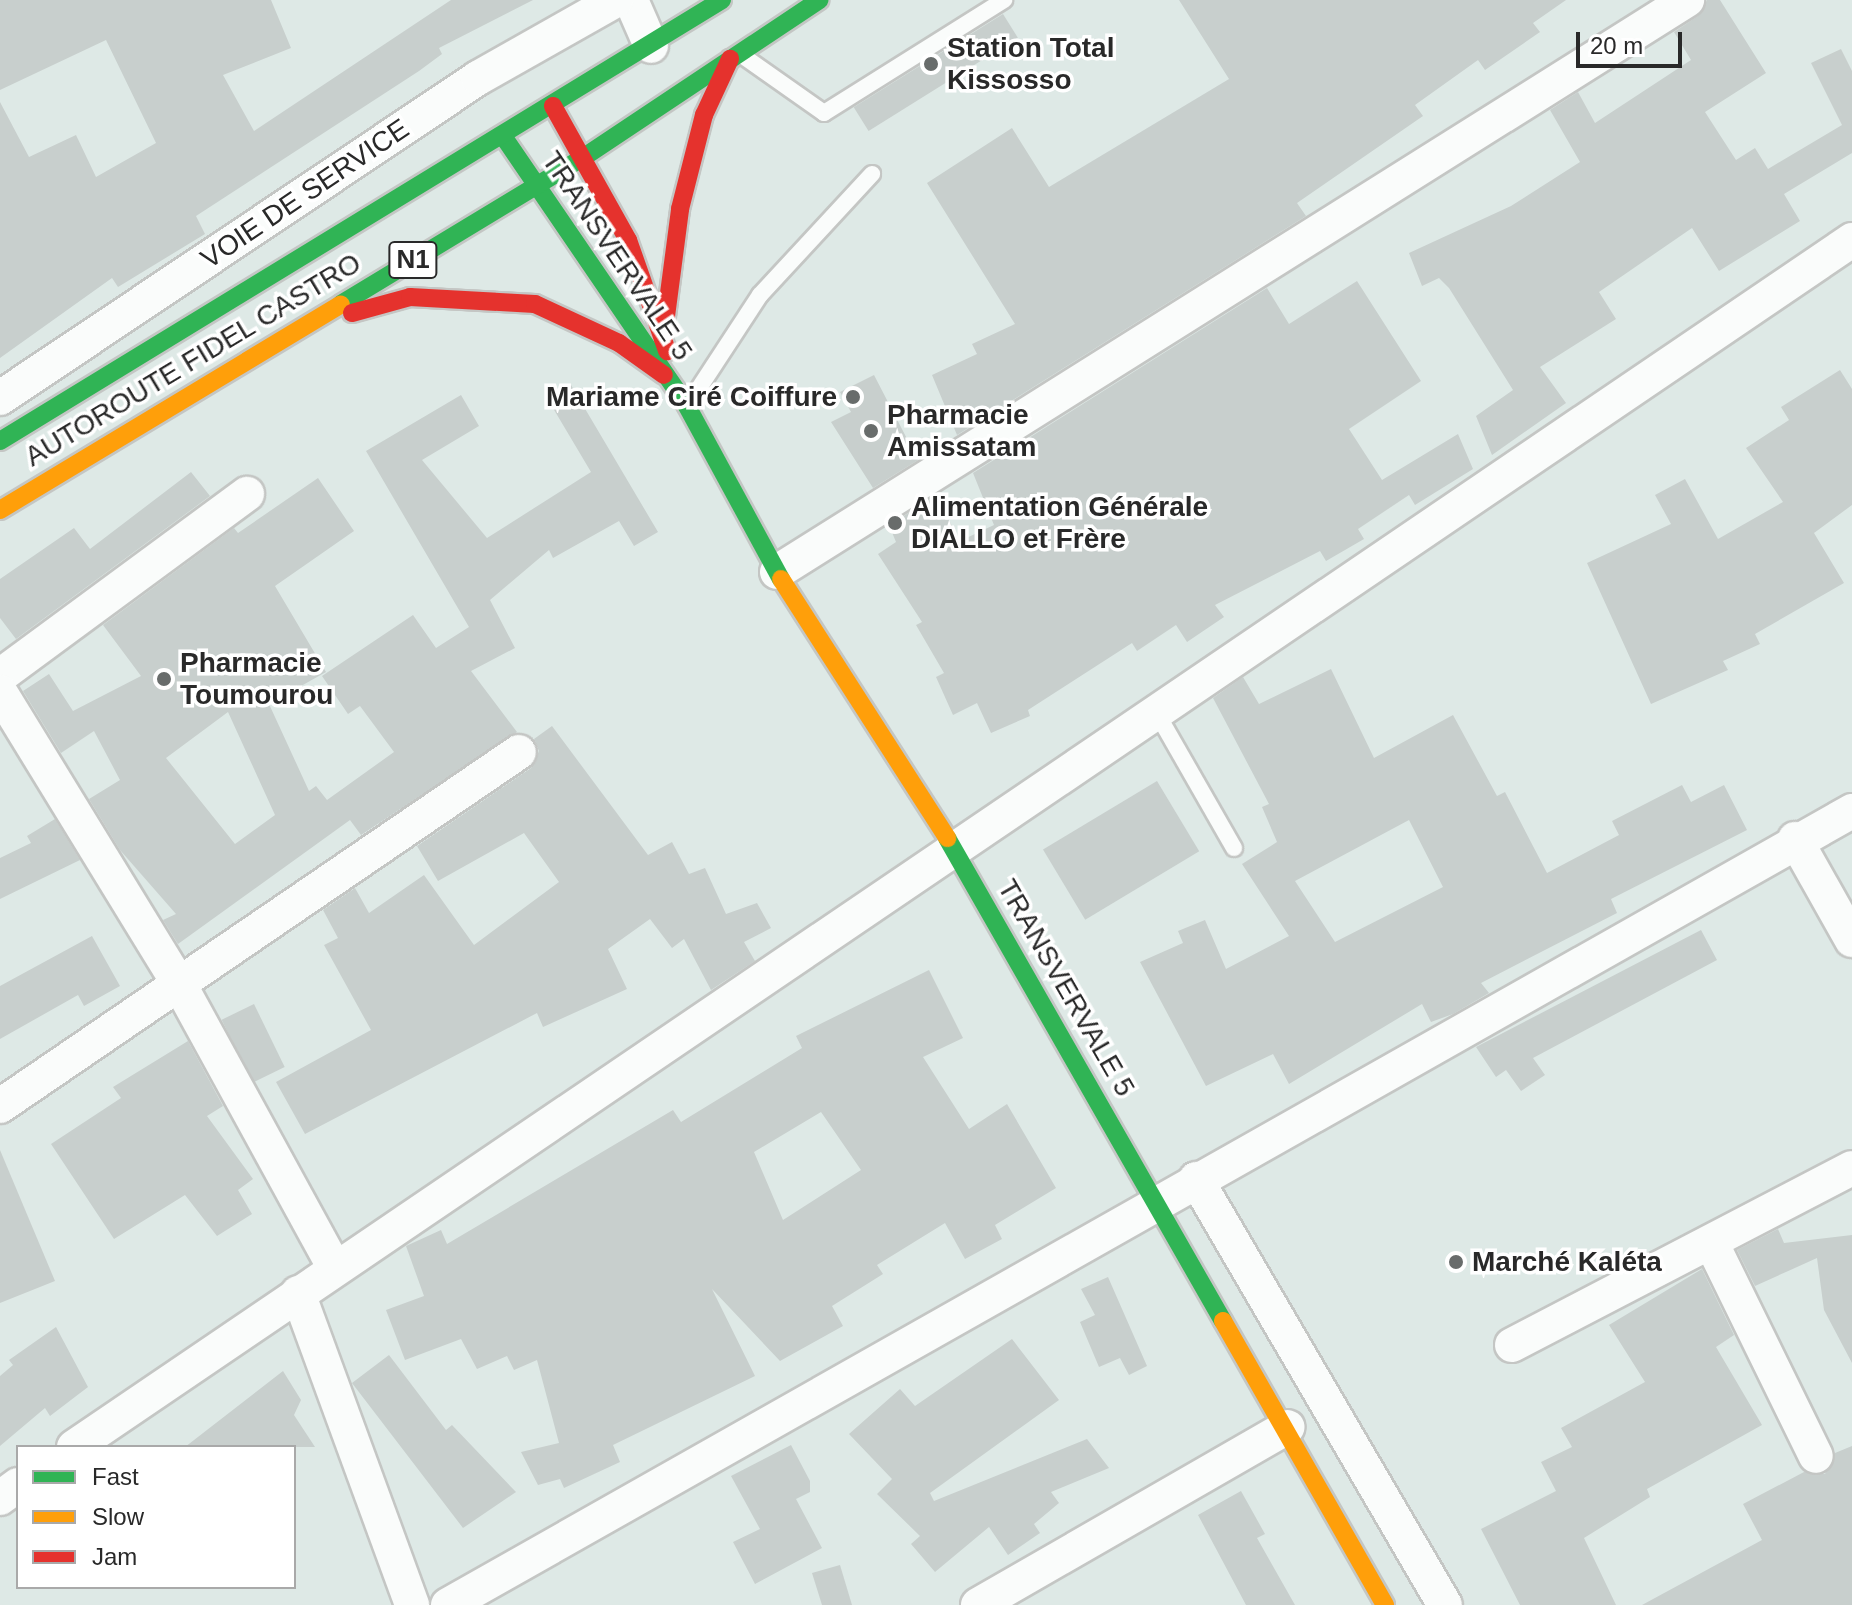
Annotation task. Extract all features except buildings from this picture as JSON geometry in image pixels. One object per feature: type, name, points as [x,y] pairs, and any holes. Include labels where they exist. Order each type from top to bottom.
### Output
[{"type":"main road","name":"AUTOROUTE FIDEL CASTRO","points":[[0,441],[722,0]]},
{"type":"main road","name":"AUTOROUTE FIDEL CASTRO","points":[[0,510],[584,157],[819,0]]},
{"type":"main road","points":[[663,339],[680,209],[704,115],[734,55]]},
{"type":"main road","name":"TRANSVERVALE 5","points":[[553,106],[628,240],[687,406]]},
{"type":"main road","name":"TRANSVERVALE 5","points":[[503,136],[533,187],[687,406],[777,572],[952,846],[1288,1427],[1385,1605]]},
{"type":"main road","points":[[300,328],[410,297],[478,295],[572,319],[664,375]]},
{"type":"street","name":"VOIE DE SERVICE","points":[[0,398],[478,78],[616,0]]},
{"type":"street","points":[[631,0],[651,46]]},
{"type":"street","points":[[777,572],[1687,0]]},
{"type":"street","points":[[77,1445],[952,846],[1852,240]]},
{"type":"street","points":[[0,676],[247,494]]},
{"type":"street","points":[[0,692],[182,989],[335,1268]]},
{"type":"street","points":[[0,1106],[182,989],[519,752]]},
{"type":"street","points":[[448,1605],[1795,839],[1852,811]]},
{"type":"street","points":[[1795,839],[1852,940]]},
{"type":"street","points":[[1512,1345],[1852,1168]]},
{"type":"street","points":[[1196,1179],[1445,1605]]},
{"type":"street","points":[[1711,1242],[1816,1456]]},
{"type":"street","points":[[298,1293],[412,1605]]},
{"type":"street","points":[[978,1605],[1288,1427]]},
{"type":"lane","points":[[734,55],[824,113],[1004,0]]},
{"type":"lane","points":[[687,406],[760,295],[872,174]]},
{"type":"lane","points":[[1155,710],[1234,848]]},
{"type":"traffic: fast","points":[[0,441],[722,0]]},
{"type":"traffic: fast","points":[[341,304],[584,157],[819,0]]},
{"type":"traffic: fast","points":[[503,136],[687,406],[781,579]]},
{"type":"traffic: fast","points":[[947,838],[1223,1321]]},
{"type":"traffic: slow","points":[[0,510],[341,304]]},
{"type":"traffic: slow","points":[[781,579],[947,838]]},
{"type":"traffic: slow","points":[[1223,1321],[1385,1605]]},
{"type":"traffic: jam","points":[[663,339],[680,209],[704,115],[730,59]]},
{"type":"traffic: jam","points":[[553,106],[628,240],[667,351]]},
{"type":"traffic: jam","points":[[352,313],[410,297],[535,304],[619,343],[664,375]]},
{"type":"place","name":"Station Total Kissosso","points":[[931,64]]},
{"type":"place","name":"Mariame Ciré Coiffure","points":[[853,397]]},
{"type":"place","name":"Pharmacie Amissatam","points":[[871,431]]},
{"type":"place","name":"Alimentation Générale DIALLO et Frère","points":[[895,523]]},
{"type":"place","name":"Pharmacie Toumourou","points":[[164,679]]},
{"type":"place","name":"Marché Kaléta","points":[[1456,1262]]}]
